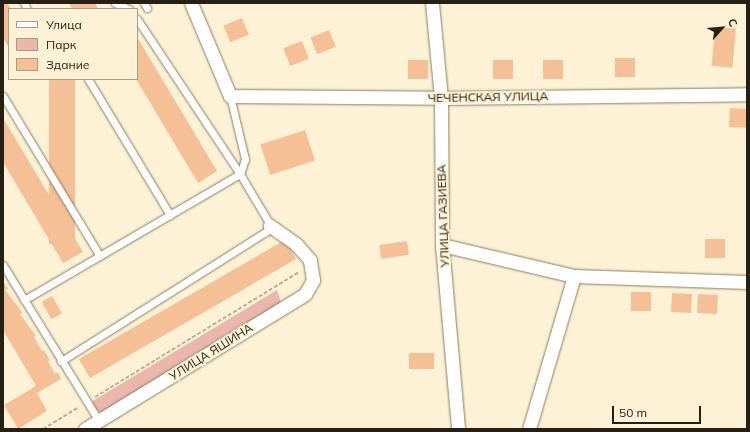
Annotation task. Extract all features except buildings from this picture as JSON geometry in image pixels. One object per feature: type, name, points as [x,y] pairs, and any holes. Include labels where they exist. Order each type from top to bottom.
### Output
[{"type":"street","points":[[191,3],[230,96]]},
{"type":"street","name":"УЛИЦА ГАЗИЕВА","points":[[432,3],[441,98],[442,245],[458,429]]},
{"type":"street","name":"ЧЕЧЕНСКАЯ УЛИЦА","points":[[230,96],[441,98],[747,94]]},
{"type":"street","points":[[270,226],[296,244],[307,265]]},
{"type":"street","points":[[442,245],[574,276],[747,282]]},
{"type":"street","name":"УЛИЦА ЯШИНА","points":[[85,429],[102,425],[305,294],[313,280],[307,265]]},
{"type":"street","points":[[529,429],[574,276]]},
{"type":"lane","points":[[115,3],[127,8]]},
{"type":"lane","points":[[61,361],[267,231],[270,226],[240,174],[138,21]]},
{"type":"lane","points":[[89,80],[170,215]]},
{"type":"lane","points":[[3,96],[100,256]]},
{"type":"lane","points":[[24,300],[240,174],[245,159],[230,96]]},
{"type":"lane","points":[[3,265],[86,403],[102,425]]},
{"type":"path","points":[[43,429],[307,265]]},
{"type":"green space","points":[[277,290],[281,303],[107,411],[101,412],[95,409],[91,402]]}]
